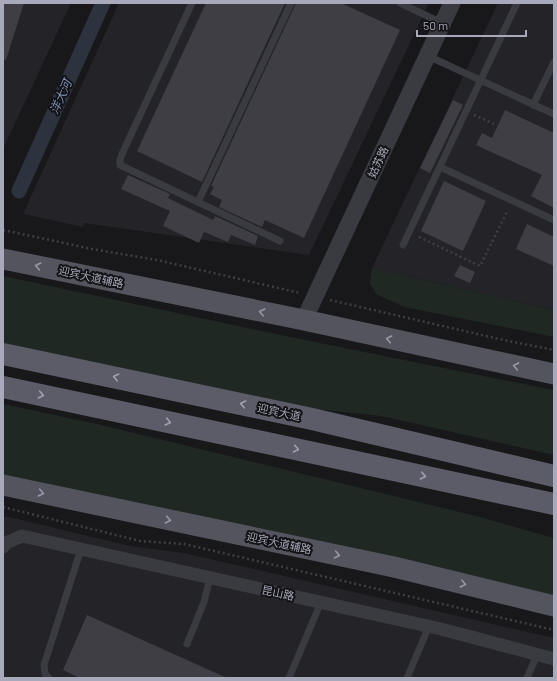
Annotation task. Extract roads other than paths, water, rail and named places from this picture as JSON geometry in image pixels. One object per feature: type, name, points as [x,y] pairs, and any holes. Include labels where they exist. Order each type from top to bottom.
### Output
[{"type":"highway","name":"迎宾大道","points":[[3,354],[312,419],[554,476]]},
{"type":"highway","points":[[3,387],[554,504]]},
{"type":"highway","points":[[312,419],[554,464]]},
{"type":"main road","name":"迎宾大道辅路","points":[[3,259],[304,320],[554,374]]},
{"type":"main road","name":"迎宾大道辅路","points":[[3,485],[394,567],[554,606]]},
{"type":"street","name":"姑苏路","points":[[304,320],[452,3]]},
{"type":"street","name":"昆山路","points":[[3,547],[6,543],[22,536],[429,626],[554,659]]},
{"type":"lane","points":[[192,3],[120,160],[120,165],[280,241]]},
{"type":"lane","points":[[198,202],[291,3]]},
{"type":"lane","points":[[400,3],[443,23]]},
{"type":"lane","points":[[403,245],[517,3]]},
{"type":"lane","points":[[428,55],[554,114]]},
{"type":"lane","points":[[533,104],[554,62]]},
{"type":"lane","points":[[440,167],[554,220]]},
{"type":"lane","points":[[50,678],[45,674],[44,665],[81,549]]},
{"type":"lane","points":[[187,644],[204,602],[210,578]]},
{"type":"lane","points":[[289,678],[321,602]]},
{"type":"lane","points":[[407,678],[429,626]]},
{"type":"lane","points":[[527,678],[537,655]]},
{"type":"waterway","name":"洋大河","points":[[19,191],[103,3]]}]
